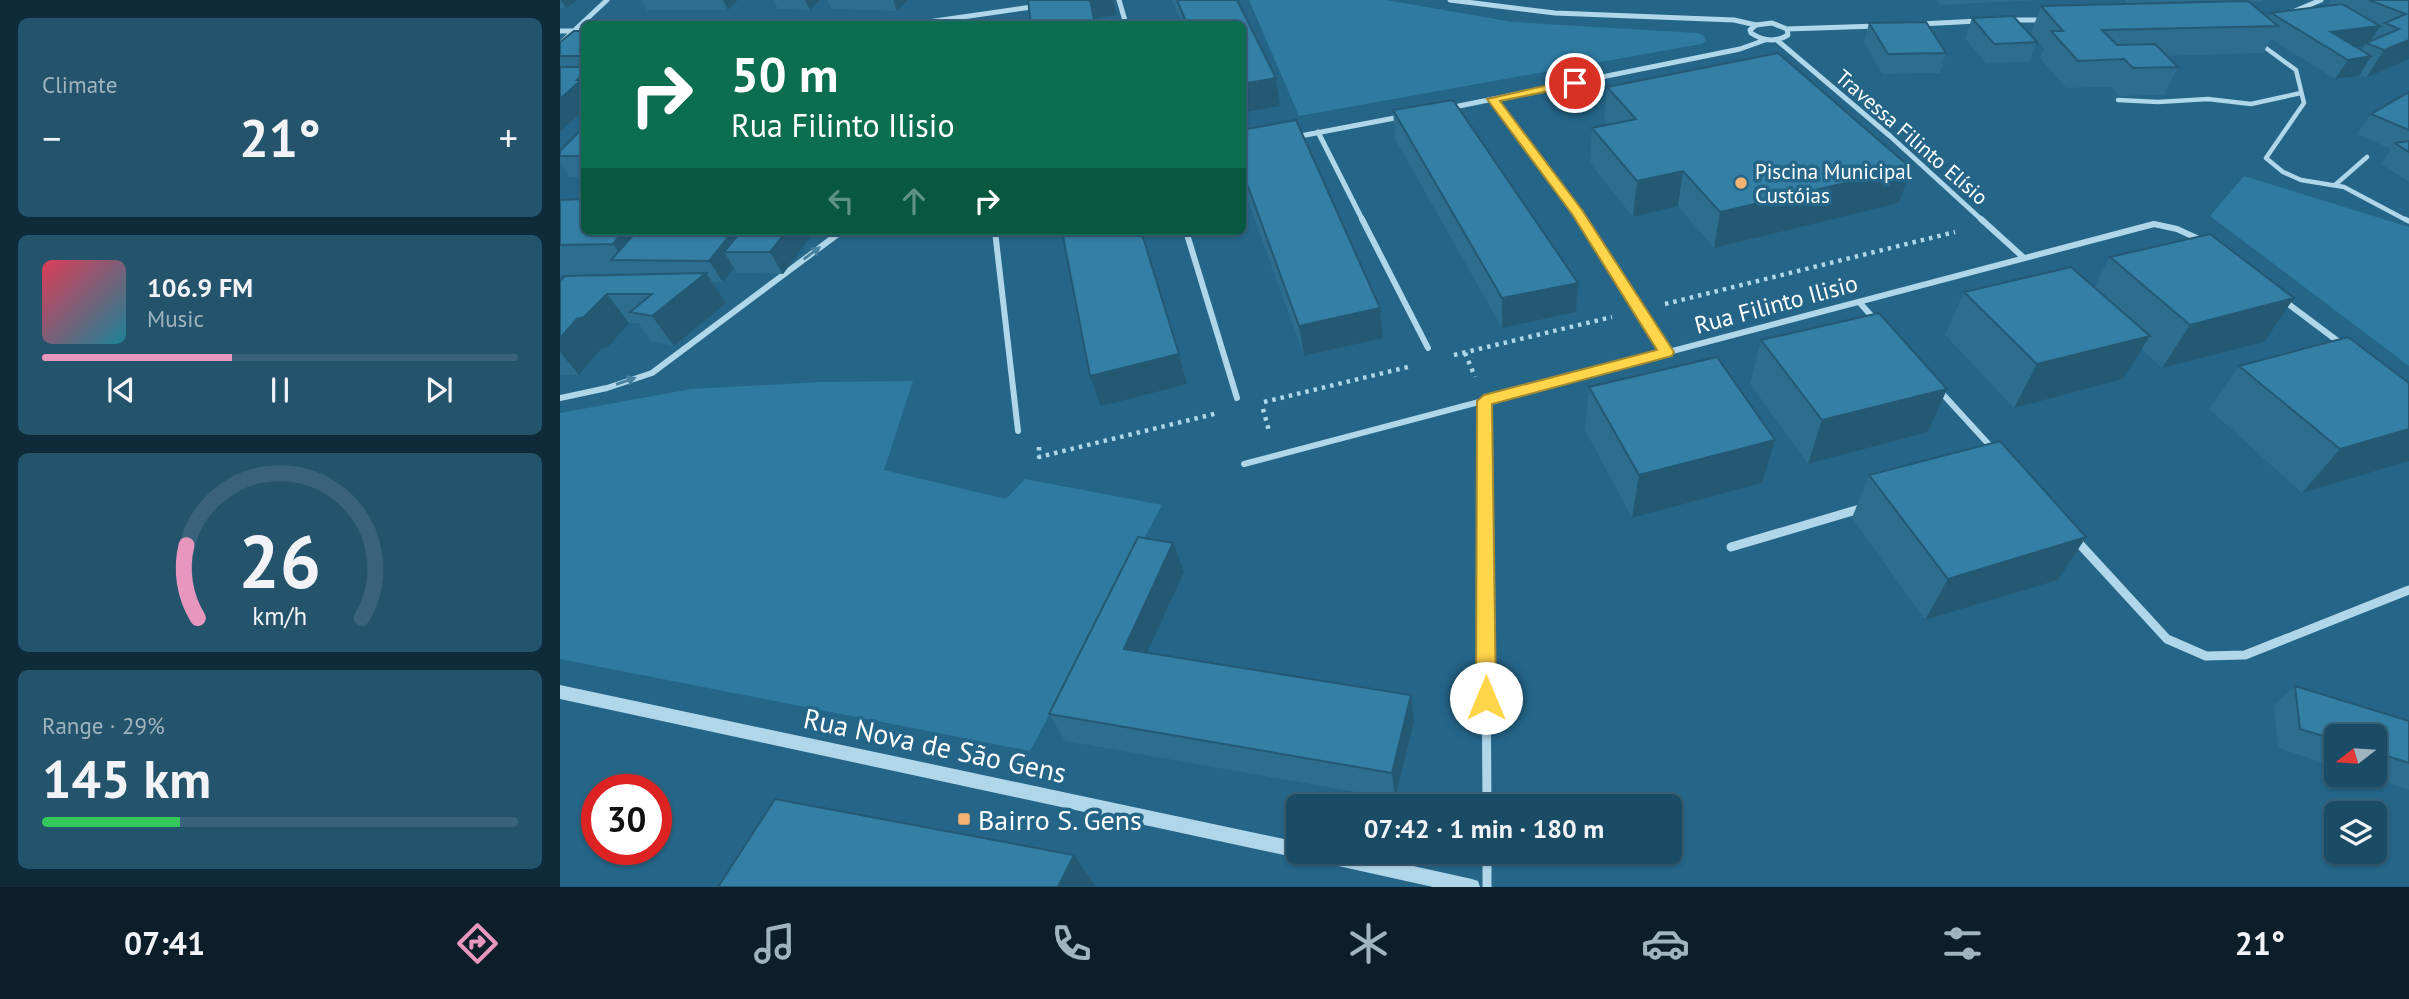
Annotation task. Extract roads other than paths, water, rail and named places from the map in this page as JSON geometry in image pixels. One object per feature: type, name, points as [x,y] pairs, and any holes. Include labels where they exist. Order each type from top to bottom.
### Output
[{"type":"street","points":[[585,21],[607,0]]},
{"type":"street","points":[[1119,0],[1125,21]]},
{"type":"street","points":[[1450,0],[1555,13],[1734,20],[1756,25],[1772,23],[1787,29],[1878,25]]},
{"type":"street","points":[[2287,14],[2321,0]]},
{"type":"street","points":[[934,21],[1048,4]]},
{"type":"street","points":[[2001,20],[2055,20]]},
{"type":"street","points":[[1917,24],[1987,21]]},
{"type":"street","points":[[560,44],[581,24]]},
{"type":"street","points":[[1756,25],[1750,30],[1751,33],[1765,40]]},
{"type":"street","points":[[1439,110],[1740,49],[1765,40],[1778,40],[1788,35],[1787,29]]},
{"type":"street","points":[[560,31],[581,31]]},
{"type":"street","name":"Travessa Filinto Elísio","points":[[1778,40],[2024,258]]},
{"type":"street","points":[[2254,40],[2296,70],[2304,103],[2266,158],[2283,172],[2301,180],[2344,187],[2409,221]]},
{"type":"street","points":[[2118,100],[2158,102],[2207,99],[2251,104],[2301,93]]},
{"type":"street","points":[[1493,99],[1578,213],[1666,352]]},
{"type":"street","points":[[1293,137],[1412,115]]},
{"type":"street","points":[[1318,132],[1428,348]]},
{"type":"street","points":[[2335,185],[2367,157]]},
{"type":"street","name":"Rua Filinto Ilisio","points":[[1244,464],[2154,224],[2177,229],[2212,247]]},
{"type":"street","points":[[560,398],[607,388],[652,373],[837,235]]},
{"type":"street","points":[[995,235],[1018,430]]},
{"type":"street","points":[[1187,235],[1237,398]]},
{"type":"street","points":[[2278,296],[2354,353]]},
{"type":"street","points":[[1858,302],[1886,333]]},
{"type":"street","points":[[1933,384],[1998,455]]},
{"type":"street","points":[[1484,401],[1487,794]]},
{"type":"street","points":[[1731,547],[1876,504]]},
{"type":"street","points":[[2073,537],[2167,639],[2206,656],[2245,655],[2409,590]]},
{"type":"street","name":"Rua Nova de São Gens","points":[[560,692],[1286,847]]},
{"type":"street","points":[[1366,864],[1472,887]]},
{"type":"street","points":[[1487,864],[1487,887]]},
{"type":"place","name":"Piscina Municipal Custóias","points":[[1741,183]]},
{"type":"place","name":"Bairro S. Gens","points":[[964,819]]}]
